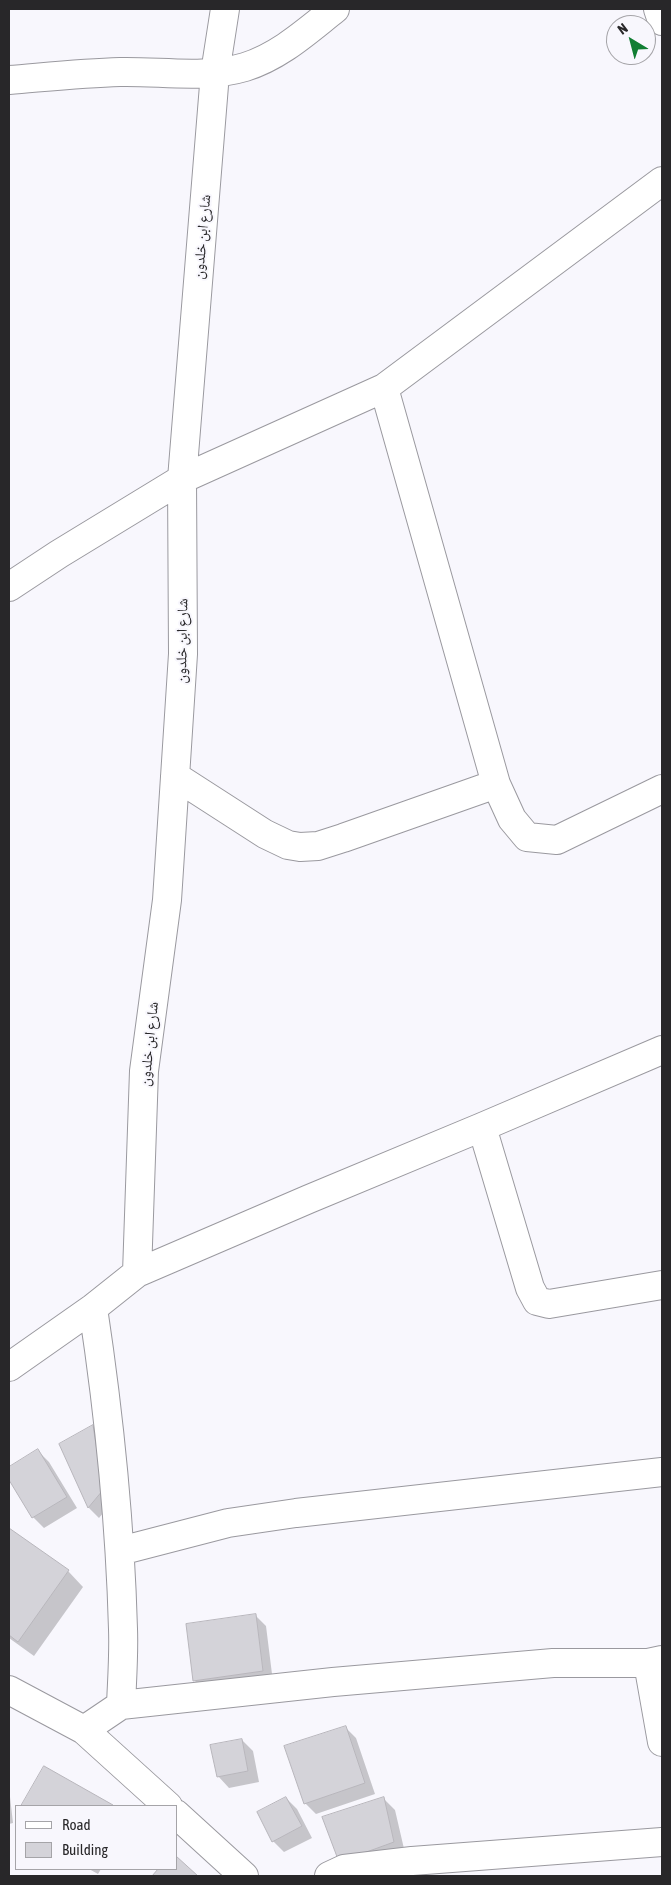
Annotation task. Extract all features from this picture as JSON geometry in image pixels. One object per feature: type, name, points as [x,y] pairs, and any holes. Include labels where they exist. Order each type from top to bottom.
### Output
[{"type":"street","name":"شارع ابن خلدون","points":[[138,1273],[144,1071],[167,900],[183,654],[182,480],[215,73],[225,9]]},
{"type":"street","points":[[9,80],[119,72],[215,73],[245,67],[267,58],[293,42],[335,9]]},
{"type":"street","points":[[658,9],[662,21]]},
{"type":"street","points":[[9,587],[59,554],[182,480],[384,388],[662,181]]},
{"type":"street","points":[[384,388],[496,784],[512,819],[528,837],[557,840],[662,789]]},
{"type":"street","points":[[175,776],[265,834],[288,845],[300,847],[318,846],[335,841],[496,784]]},
{"type":"street","points":[[9,1367],[93,1308],[138,1273],[662,1050]]},
{"type":"street","points":[[482,1127],[530,1288],[537,1301],[549,1304],[662,1285]]},
{"type":"street","points":[[93,1308],[106,1397],[120,1551],[123,1631],[121,1705]]},
{"type":"street","points":[[120,1551],[228,1523],[276,1516],[662,1472]]},
{"type":"street","points":[[84,1730],[121,1705],[333,1682],[553,1663],[655,1661],[662,1742]]},
{"type":"street","points":[[9,1690],[84,1730],[167,1805]]},
{"type":"street","points":[[178,1816],[244,1876]]},
{"type":"street","points":[[329,1876],[344,1869],[412,1860],[662,1842]]},
{"type":"building","points":[[93,1425],[103,1490],[88,1508],[59,1444]]},
{"type":"building","points":[[38,1449],[67,1497],[32,1518],[9,1480],[9,1467]]},
{"type":"building","points":[[9,1528],[69,1570],[18,1642],[9,1635]]},
{"type":"building","points":[[256,1614],[263,1671],[193,1681],[186,1624]]},
{"type":"building","points":[[346,1726],[365,1783],[304,1804],[284,1746]]},
{"type":"building","points":[[242,1739],[248,1771],[217,1777],[210,1745]]},
{"type":"building","points":[[44,1766],[113,1805],[22,1805]]},
{"type":"building","points":[[286,1797],[302,1826],[272,1842],[257,1812]]},
{"type":"building","points":[[384,1797],[394,1842],[339,1862],[322,1817]]},
{"type":"building","points":[[178,1858],[198,1876],[152,1876],[157,1870],[178,1870]]}]
